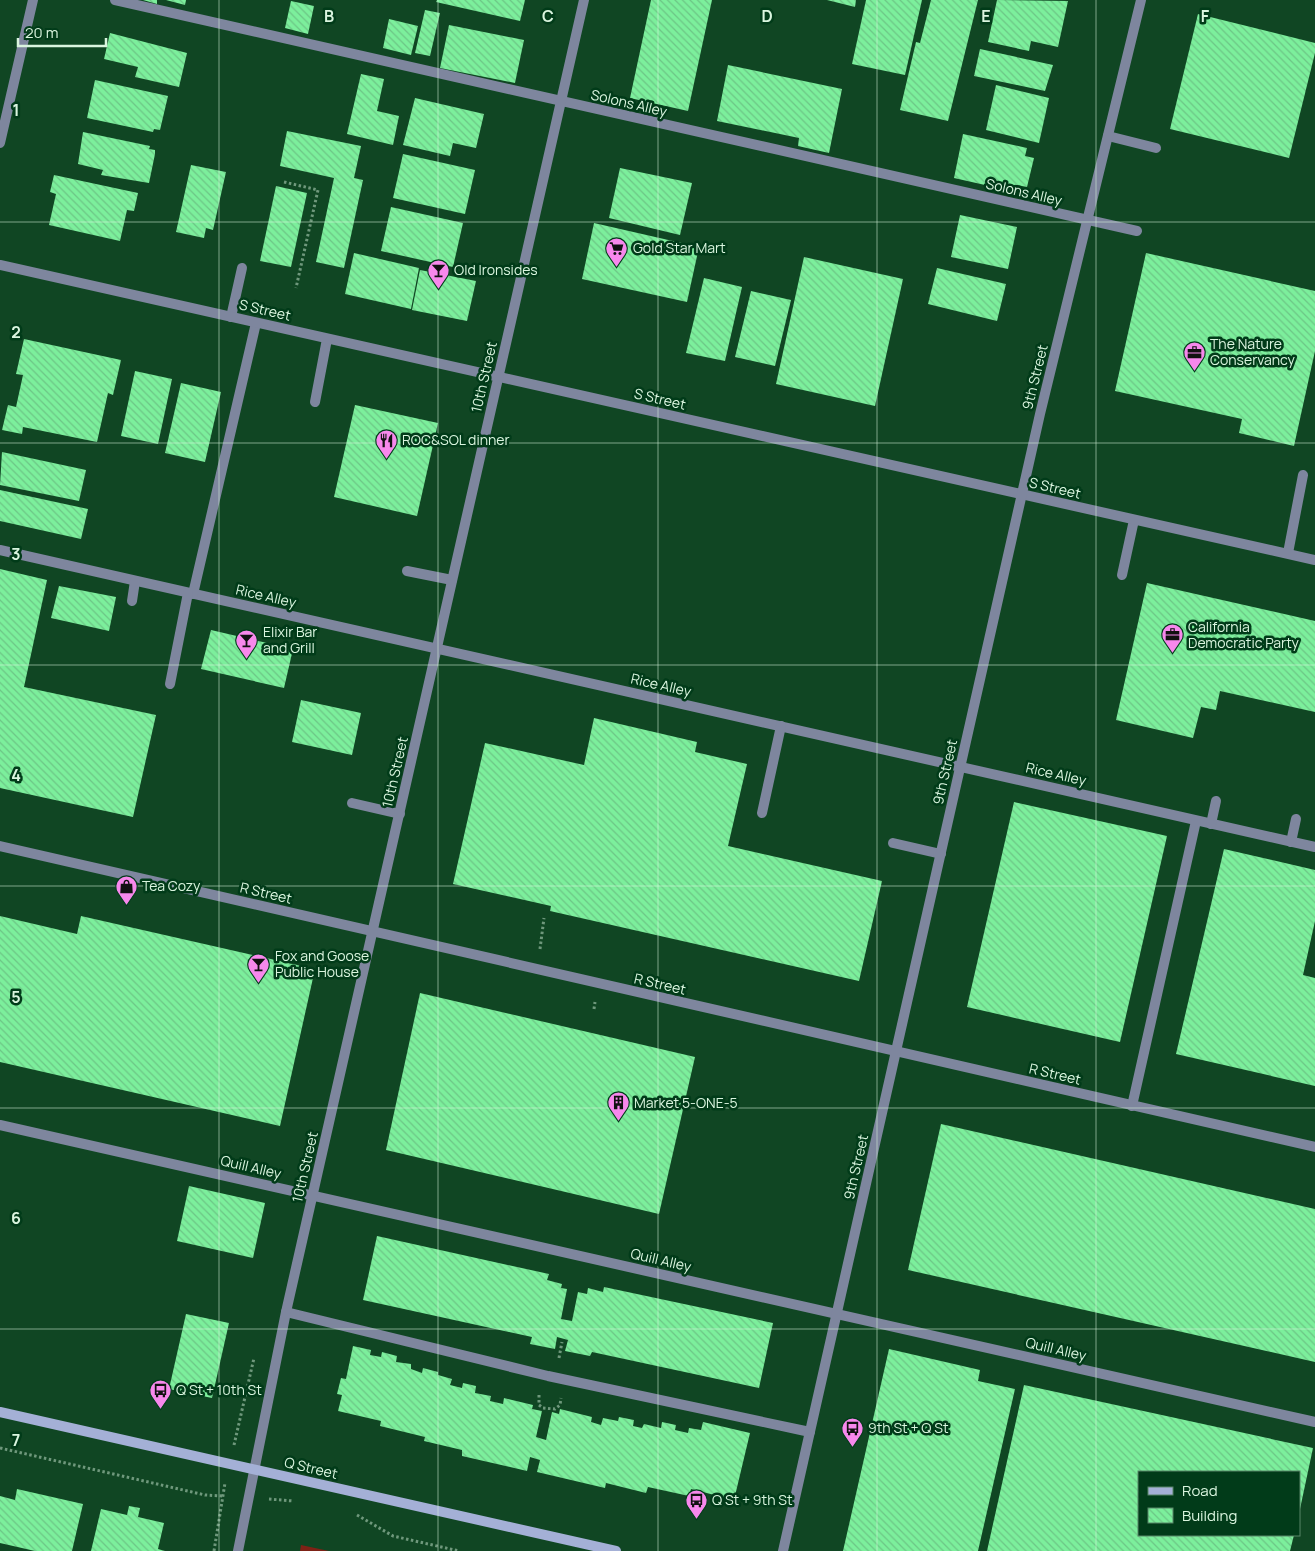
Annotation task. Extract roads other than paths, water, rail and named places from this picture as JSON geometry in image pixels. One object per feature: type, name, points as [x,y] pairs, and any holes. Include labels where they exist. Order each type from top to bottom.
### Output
[{"type":"main road","name":"Q Street","points":[[0,1412],[616,1551]]},
{"type":"street","points":[[0,143],[33,0]]},
{"type":"street","name":"Solons Alley","points":[[115,0],[1137,232]]},
{"type":"street","name":"10th Street","points":[[238,1551],[256,1470],[286,1312],[584,0]]},
{"type":"street","name":"9th Street","points":[[783,1551],[1021,495],[1141,0]]},
{"type":"street","points":[[1108,136],[1156,148]]},
{"type":"street","name":"S Street","points":[[0,265],[1315,560]]},
{"type":"street","points":[[232,317],[242,268]]},
{"type":"street","points":[[170,684],[190,593],[256,323]]},
{"type":"street","points":[[315,402],[327,339]]},
{"type":"street","points":[[1288,553],[1303,475]]},
{"type":"street","points":[[1122,575],[1134,520]]},
{"type":"street","name":"Rice Alley","points":[[0,550],[1315,847]]},
{"type":"street","points":[[407,571],[452,580]]},
{"type":"street","points":[[132,600],[135,581]]},
{"type":"street","points":[[762,813],[781,726]]},
{"type":"street","points":[[1211,824],[1216,801]]},
{"type":"street","points":[[352,803],[400,814]]},
{"type":"street","points":[[1291,842],[1296,819]]},
{"type":"street","points":[[1132,1106],[1196,820]]},
{"type":"street","points":[[892,843],[941,854]]},
{"type":"street","name":"R Street","points":[[0,846],[1315,1147]]},
{"type":"street","name":"Quill Alley","points":[[0,1125],[1315,1422]]},
{"type":"street","points":[[286,1312],[554,1378],[810,1432]]},
{"type":"place","name":"Gold Star Mart","points":[[617,267]]},
{"type":"place","name":"Old Ironsides","points":[[438,289]]},
{"type":"place","name":"The Nature Conservancy","points":[[1194,371]]},
{"type":"place","name":"ROC&SOL dinner","points":[[386,459]]},
{"type":"place","name":"California Democratic Party","points":[[1172,654]]},
{"type":"place","name":"Elixir Bar and Grill","points":[[247,659]]},
{"type":"place","name":"Tea Cozy","points":[[126,905]]},
{"type":"place","name":"Fox and Goose Public House","points":[[259,983]]},
{"type":"place","name":"Market 5-ONE-5","points":[[618,1122]]},
{"type":"place","name":"Q St + 10th St","points":[[160,1409]]},
{"type":"place","name":"9th St + Q St","points":[[852,1447]]},
{"type":"place","name":"Q St + 9th St","points":[[696,1519]]}]
